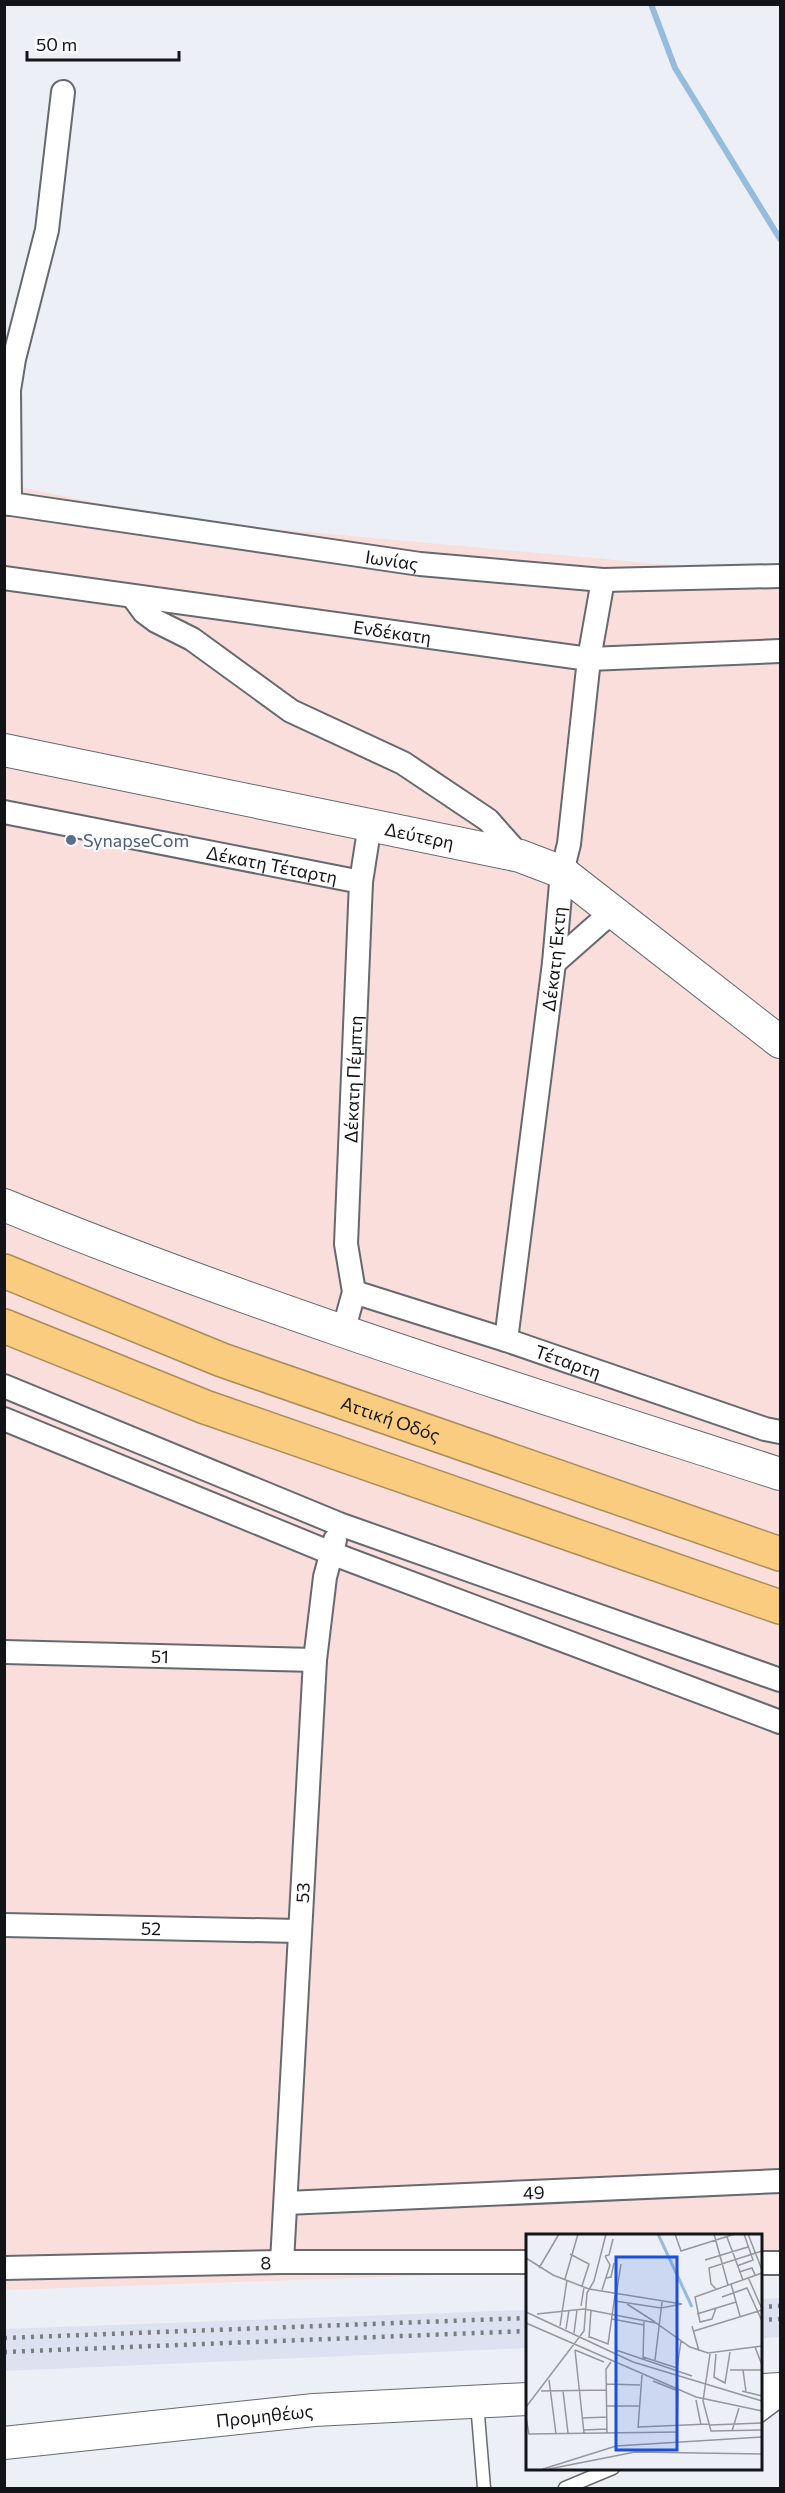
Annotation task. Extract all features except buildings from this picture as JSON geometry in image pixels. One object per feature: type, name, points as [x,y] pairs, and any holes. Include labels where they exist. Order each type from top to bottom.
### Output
[{"type":"highway","name":"Αττική Οδός","points":[[4,1270],[222,1360],[780,1554]]},
{"type":"highway","points":[[4,1326],[205,1407],[780,1607]]},
{"type":"street","points":[[7,504],[9,390],[14,359],[46,230],[63,92]]},
{"type":"street","name":"Ιωνίας","points":[[7,504],[420,564],[603,580],[780,576]]},
{"type":"street","name":"Ενδέκατη","points":[[4,578],[589,659],[780,651]]},
{"type":"street","name":"Δέκατη Έκτη","points":[[506,1340],[554,963],[562,872],[568,844],[589,659],[603,580]]},
{"type":"street","points":[[133,597],[144,612],[156,621],[192,639],[291,711],[412,769],[488,820],[520,856]]},
{"type":"street","name":"Δεύτερη","points":[[4,750],[520,856],[562,872],[780,1042]]},
{"type":"street","name":"Δέκατη Τέταρτη","points":[[4,812],[361,882]]},
{"type":"street","name":"Δέκατη Πέμπτη","points":[[343,1332],[354,1292],[346,1244],[361,882],[370,824]]},
{"type":"street","points":[[554,963],[613,911]]},
{"type":"street","points":[[4,1205],[113,1250],[343,1332],[780,1474]]},
{"type":"street","name":"Τέταρτη","points":[[354,1292],[506,1340],[765,1430],[780,1432]]},
{"type":"street","points":[[4,1386],[339,1524],[780,1680]]},
{"type":"street","points":[[4,1419],[331,1553],[780,1722]]},
{"type":"street","name":"53","points":[[282,2262],[298,1931],[315,1660],[325,1577],[339,1524]]},
{"type":"street","name":"51","points":[[4,1652],[315,1660]]},
{"type":"street","name":"52","points":[[4,1924],[298,1931]]},
{"type":"street","name":"49","points":[[286,2203],[780,2181]]},
{"type":"street","name":"8","points":[[4,2268],[282,2262],[526,2262]]},
{"type":"street","points":[[761,2263],[780,2263]]},
{"type":"street","name":"Προμηθέως","points":[[4,2443],[314,2410],[526,2398]]},
{"type":"lane","points":[[761,2415],[776,2404],[772,2390]]},
{"type":"lane","points":[[476,2400],[484,2488]]},
{"type":"lane","points":[[565,2488],[611,2469]]},
{"type":"shaded area","points":[[4,484],[187,521],[780,575],[780,2264],[761,2265],[761,2234],[526,2234],[526,2272],[5,2290]]},
{"type":"shaded area","points":[[780,2298],[780,2337],[761,2338],[761,2299]]},
{"type":"shaded area","points":[[526,2310],[526,2348],[5,2371],[5,2329]]},
{"type":"waterway","points":[[651,4],[675,68],[780,239]]},
{"type":"railway","points":[[761,2307],[780,2306]]},
{"type":"railway","points":[[4,2338],[526,2318]]},
{"type":"railway","points":[[761,2320],[780,2319]]},
{"type":"railway","points":[[4,2352],[526,2331]]},
{"type":"place","name":"SynapseCom","points":[[71,840]]}]
